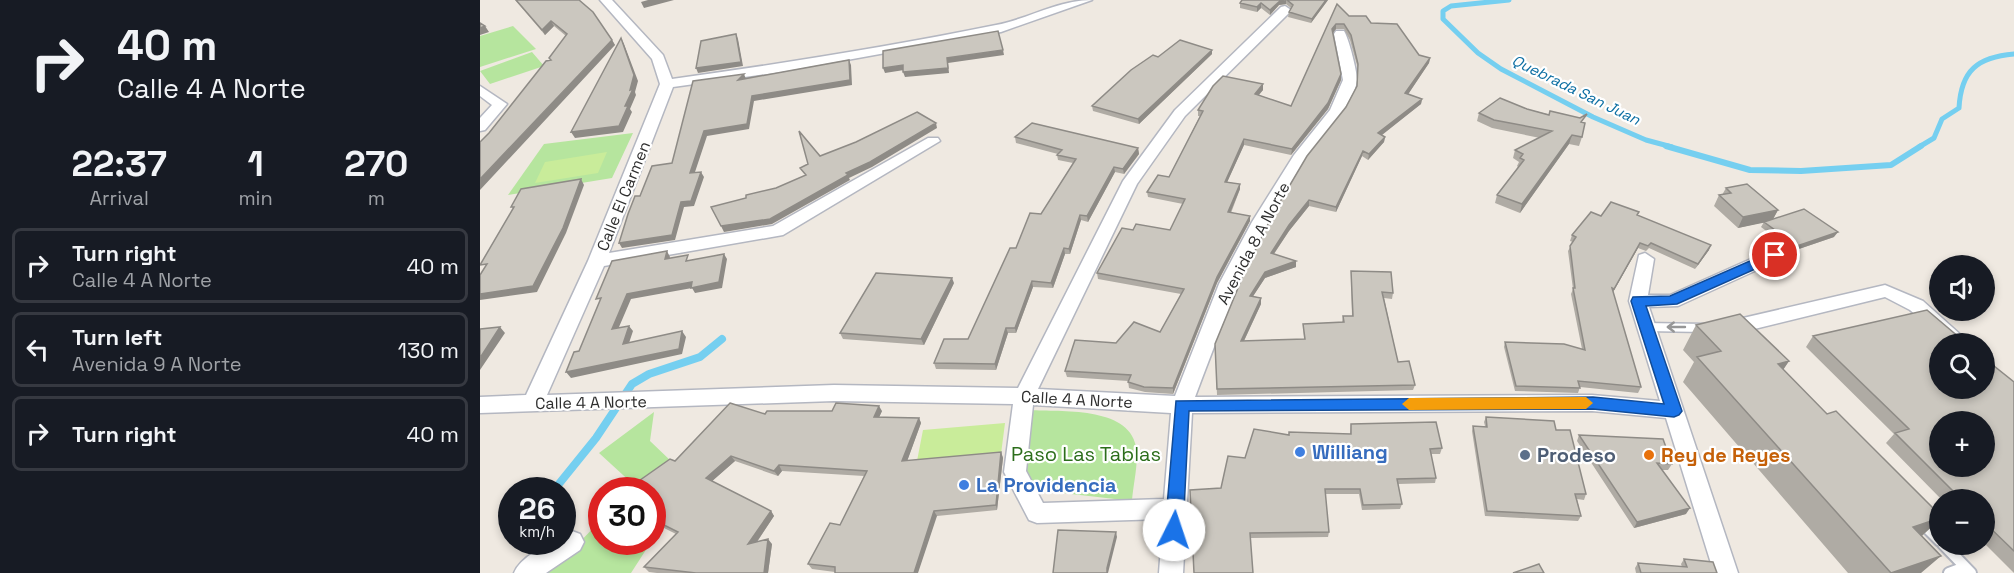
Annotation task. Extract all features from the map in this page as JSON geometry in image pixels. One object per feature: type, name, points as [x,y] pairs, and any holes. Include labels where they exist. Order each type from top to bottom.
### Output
[{"type":"street","points":[[606,0],[658,58],[667,84],[781,68],[1002,28],[1086,0]]},
{"type":"street","points":[[1175,509],[1038,513],[1015,472],[1024,396],[1129,184],[1180,113],[1285,10]]},
{"type":"street","name":"Avenida 8 A Norte","points":[[1171,573],[1182,405],[1228,284],[1255,232],[1299,158],[1337,111],[1350,80],[1340,34]]},
{"type":"street","name":"Calle El Carmen","points":[[533,403],[597,261],[667,84]]},
{"type":"street","points":[[480,90],[500,104],[480,127]]},
{"type":"street","points":[[597,261],[777,231],[933,141]]},
{"type":"street","points":[[1638,301],[1672,301],[1775,255]]},
{"type":"street","points":[[1645,259],[1638,301],[1726,573]]},
{"type":"street","points":[[1730,328],[1885,291],[1912,302],[1949,333]]},
{"type":"street","name":"Calle 4 A Norte","points":[[480,405],[834,393],[1024,396],[1182,405],[1593,403],[1674,411]]},
{"type":"street","points":[[526,573],[553,555]]},
{"type":"lane","points":[[1646,327],[1730,328],[1744,340]]},
{"type":"lane","points":[[1915,515],[1929,530]]},
{"type":"lane","points":[[1954,555],[1968,570]]},
{"type":"lane","points":[[1949,573],[1968,570]]},
{"type":"green space","points":[[513,26],[536,49],[480,67],[480,36]]},
{"type":"green space","points":[[532,52],[544,66],[490,84],[480,71]]},
{"type":"green space","points":[[633,133],[612,178],[508,195],[544,144]]},
{"type":"green space","points":[[607,152],[598,173],[535,183],[545,162]]},
{"type":"green space","name":"Paso Las Tablas","points":[[1030,410],[1091,414],[1120,424],[1130,433],[1137,452],[1132,501],[1037,490],[1019,463]]},
{"type":"green space","points":[[654,412],[650,441],[672,462],[649,477],[625,477],[599,453]]},
{"type":"green space","points":[[1005,423],[1001,454],[917,461],[923,430]]},
{"type":"green space","points":[[588,533],[588,555],[643,555],[631,573],[539,573],[564,555],[576,555],[576,546]]},
{"type":"building","points":[[516,0],[579,0],[593,12],[612,40],[480,179],[480,142],[546,61],[551,60],[549,58],[567,34],[551,21],[542,30]]},
{"type":"building","points":[[1242,0],[1284,0],[1270,10],[1261,3],[1257,7],[1240,3]]},
{"type":"building","points":[[1287,0],[1326,0],[1312,19],[1289,12],[1293,5]]},
{"type":"building","points":[[1337,4],[1349,16],[1366,16],[1371,23],[1397,24],[1419,55],[1430,58],[1405,93],[1422,99],[1378,133],[1385,137],[1369,154],[1363,151],[1336,207],[1309,200],[1289,225],[1271,253],[1296,261],[1265,272],[1250,296],[1261,298],[1241,341],[1305,339],[1303,324],[1344,322],[1343,316],[1353,316],[1351,271],[1391,272],[1393,293],[1382,292],[1398,362],[1409,361],[1415,385],[1217,389],[1215,344],[1245,271],[1274,212],[1307,156],[1346,107],[1357,86],[1358,64],[1351,35],[1344,24],[1336,24],[1332,29],[1341,74],[1328,103],[1292,149],[1244,139],[1225,182],[1240,184],[1228,212],[1250,216],[1217,277],[1173,388],[1144,387],[1128,382],[1131,375],[1065,371],[1075,340],[1116,343],[1134,322],[1160,332],[1184,289],[1097,273],[1122,228],[1133,230],[1136,224],[1170,230],[1185,199],[1147,192],[1158,175],[1169,177],[1203,111],[1198,110],[1213,86],[1223,76],[1263,84],[1255,94],[1291,106]]},
{"type":"building","points":[[998,31],[1003,50],[947,58],[948,68],[903,72],[903,65],[883,68],[883,51]]},
{"type":"building","points":[[736,34],[741,62],[696,68],[701,41]]},
{"type":"building","points":[[621,38],[634,75],[630,90],[633,89],[625,106],[628,106],[619,126],[571,132]]},
{"type":"building","points":[[1180,40],[1212,50],[1138,119],[1092,106],[1131,70],[1153,55],[1158,57]]},
{"type":"building","points":[[849,60],[850,80],[752,96],[747,124],[704,131],[690,173],[701,172],[691,201],[681,202],[672,235],[619,243],[635,196],[640,196],[652,166],[672,163],[693,81],[744,74],[738,80]]},
{"type":"building","points":[[1500,98],[1549,115],[1550,111],[1580,118],[1587,114],[1581,122],[1585,123],[1582,137],[1572,135],[1522,204],[1497,195],[1524,160],[1520,158],[1523,154],[1515,150],[1552,131],[1494,120],[1479,113]]},
{"type":"building","points":[[917,112],[936,123],[770,219],[721,226],[711,207],[776,188],[806,175],[800,168],[808,164],[799,131],[820,156],[856,142]]},
{"type":"building","points":[[1032,123],[1138,148],[1123,169],[1114,167],[1087,216],[1080,215],[1069,249],[1064,248],[1051,283],[1032,281],[1015,328],[1006,328],[995,364],[934,363],[944,339],[968,339],[1010,248],[1016,248],[1030,213],[1041,214],[1076,159],[1057,155],[1062,150],[1015,137]]},
{"type":"building","points":[[581,179],[563,228],[533,286],[480,294],[480,275],[487,264],[480,265],[514,207],[511,207],[521,189]]},
{"type":"building","points":[[1747,184],[1778,210],[1743,217],[1719,195],[1731,193],[1726,188]]},
{"type":"building","points":[[1611,202],[1639,212],[1637,215],[1711,245],[1698,264],[1651,243],[1648,246],[1640,243],[1614,289],[1612,288],[1641,387],[1578,381],[1580,388],[1516,386],[1505,342],[1564,344],[1585,350],[1573,288],[1575,288],[1570,246],[1576,237],[1572,235],[1591,212],[1601,216]]},
{"type":"building","points":[[1804,209],[1838,232],[1797,246],[1764,222]]},
{"type":"building","points":[[667,251],[665,259],[688,255],[686,261],[724,254],[719,282],[691,288],[692,282],[627,294],[612,329],[629,326],[623,344],[682,331],[679,349],[566,372],[574,352],[579,351],[601,298],[596,299],[612,261]]},
{"type":"building","points":[[876,273],[952,278],[921,339],[840,333]]},
{"type":"building","points":[[1927,310],[1929,321],[1940,321],[1954,333],[1929,333],[1929,399],[1995,399],[1995,367],[2014,382],[2014,551],[1995,533],[1995,489],[1951,489],[1939,477],[1995,477],[1995,411],[1929,411],[1929,467],[1895,433],[1909,429],[1813,336]]},
{"type":"building","points":[[1740,314],[1789,361],[1778,364],[1827,414],[1836,411],[1929,504],[1929,522],[1913,527],[1929,544],[1929,555],[1941,556],[1891,573],[1697,357],[1721,351],[1696,325]]},
{"type":"building","points":[[500,327],[480,358],[480,329]]},
{"type":"building","points":[[730,403],[765,414],[767,411],[832,411],[836,403],[879,406],[874,417],[919,418],[902,461],[1001,452],[996,505],[934,511],[914,573],[835,573],[835,567],[808,564],[830,523],[840,525],[867,471],[779,465],[774,471],[731,456],[706,478],[771,511],[748,544],[768,539],[764,573],[696,573],[644,567],[656,555],[666,555],[666,544],[678,532],[666,526],[666,477],[644,477],[670,459],[675,461]]},
{"type":"building","points":[[1486,417],[1554,421],[1556,430],[1570,430],[1586,494],[1575,494],[1581,516],[1487,511],[1473,426],[1487,427]]},
{"type":"building","points":[[1436,422],[1442,448],[1430,449],[1436,478],[1397,479],[1402,504],[1363,505],[1360,489],[1325,489],[1329,532],[1250,533],[1253,573],[1194,573],[1190,490],[1221,488],[1228,456],[1245,458],[1254,429],[1289,435],[1289,432],[1351,434],[1351,424]]},
{"type":"building","points":[[1579,435],[1663,439],[1672,464],[1657,463],[1690,508],[1637,522]]},
{"type":"building","points":[[1058,530],[1116,532],[1107,573],[1053,573]]},
{"type":"building","points":[[1684,559],[1713,562],[1717,573],[1641,573],[1638,563],[1687,567]]},
{"type":"building","points":[[1539,564],[1544,573],[1513,573]]},
{"type":"waterway","name":"Quebrada San Juan","points":[[1509,0],[1451,6],[1443,11],[1443,19],[1478,53],[1501,69],[1593,117],[1646,140],[1672,147]]},
{"type":"waterway","name":"Quebrada San Juan","points":[[1919,147],[1934,138],[1942,119],[1959,108],[1963,84],[1974,68],[1990,58],[2014,54]]},
{"type":"waterway","name":"Quebrada San Juan","points":[[1666,146],[1750,170],[1801,171],[1891,165],[1921,146]]},
{"type":"waterway","points":[[564,477],[596,438],[632,384],[649,374],[700,357],[722,339]]},
{"type":"slow traffic","points":[[1409,404],[1586,403]]},
{"type":"place","name":"Williang","points":[[1300,452]]},
{"type":"place","name":"Prodeso","points":[[1525,455]]},
{"type":"place","name":"Rey de Reyes","points":[[1649,455]]},
{"type":"place","name":"La Providencia","points":[[964,485]]},
{"type":"route","points":[[1174,530],[1182,405],[1593,403],[1674,411],[1638,301],[1672,301],[1775,255]]}]
